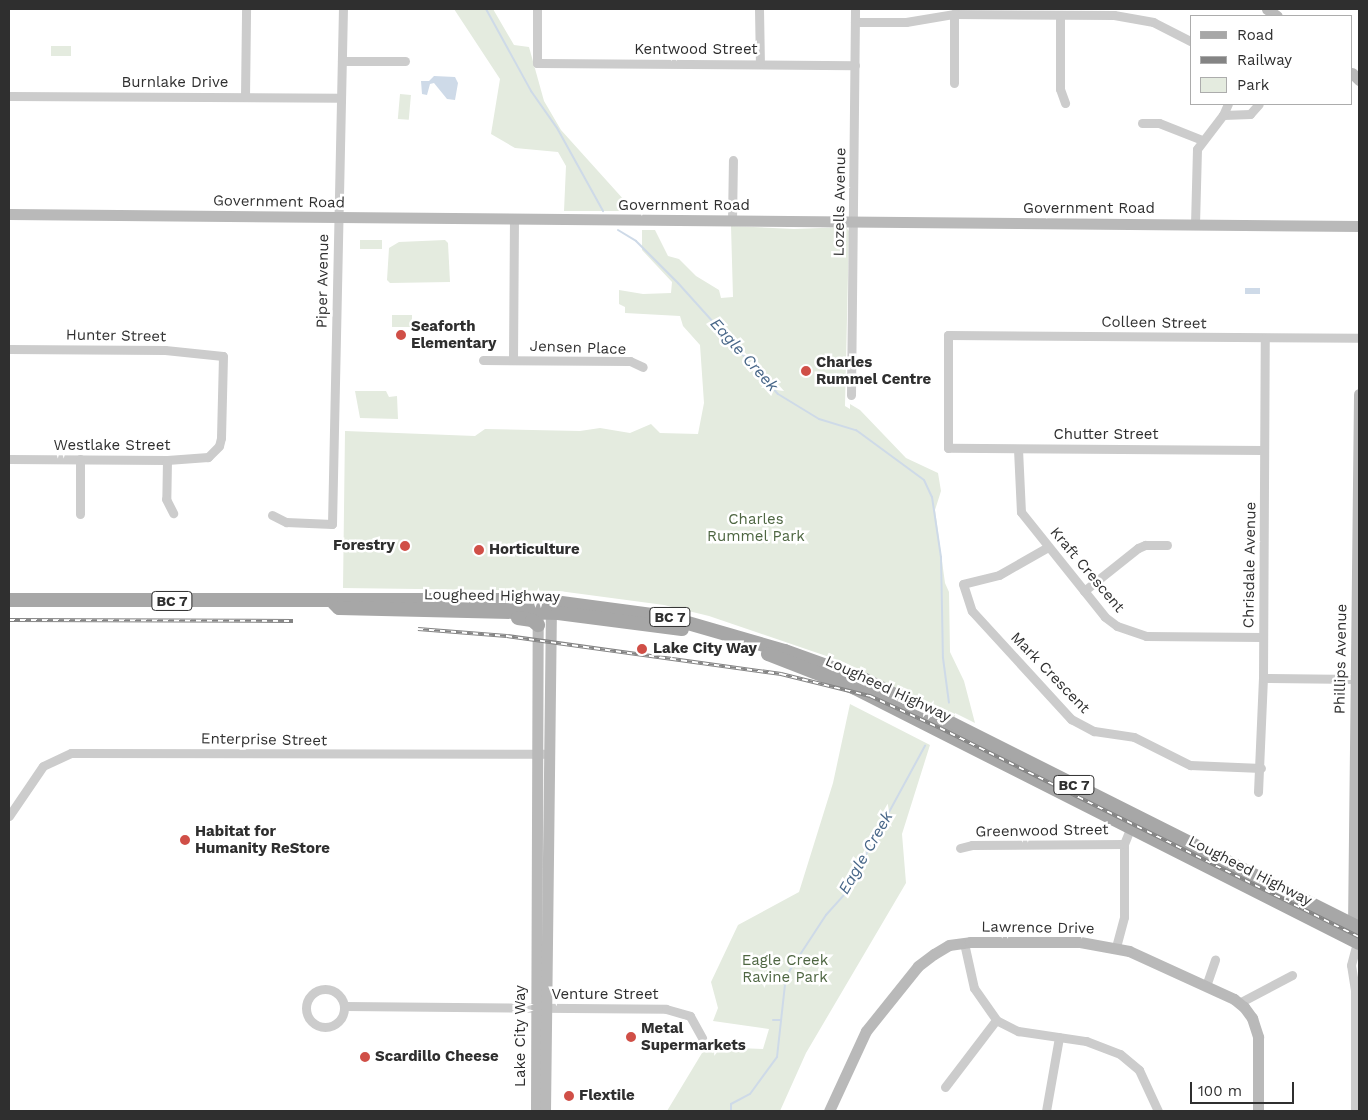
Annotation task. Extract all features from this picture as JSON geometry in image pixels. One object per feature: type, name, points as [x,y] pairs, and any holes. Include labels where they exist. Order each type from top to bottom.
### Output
[{"type":"main road","name":"Lougheed Highway","points":[[9,600],[334,602],[339,598],[666,617],[724,631],[851,674],[1357,935]]},
{"type":"main road","name":"Lougheed Highway","points":[[334,602],[339,608],[544,610],[660,625],[766,653],[855,688],[1130,829],[1357,935]]},
{"type":"street","points":[[245,97],[246,9]]},
{"type":"street","name":"Piper Avenue","points":[[272,515],[286,522],[332,524],[343,9]]},
{"type":"street","name":"Kentwood Street","points":[[537,9],[537,63],[855,65]]},
{"type":"street","points":[[759,9],[760,64]]},
{"type":"street","name":"Lozells Avenue","points":[[851,395],[855,9]]},
{"type":"street","points":[[954,14],[954,83]]},
{"type":"street","points":[[855,22],[906,22],[954,14],[1134,17],[1168,28],[1190,41]]},
{"type":"street","points":[[1060,15],[1060,88],[1066,103]]},
{"type":"street","points":[[342,61],[405,61]]},
{"type":"street","name":"Burnlake Drive","points":[[9,96],[341,98]]},
{"type":"street","points":[[1195,225],[1195,155],[1202,140],[1223,116],[1228,105]]},
{"type":"street","points":[[1223,116],[1250,114],[1257,105]]},
{"type":"street","points":[[1142,123],[1159,123],[1202,140]]},
{"type":"street","points":[[732,221],[733,160]]},
{"type":"street","name":"Government Road","points":[[9,214],[514,220],[1359,226]]},
{"type":"street","name":"Jensen Place","points":[[513,360],[514,220]]},
{"type":"street","name":"Colleen Street","points":[[948,448],[948,335],[1359,338]]},
{"type":"street","name":"Chrisdale Avenue","points":[[1258,792],[1261,768],[1263,678],[1265,338]]},
{"type":"street","name":"Hunter Street","points":[[9,349],[165,350],[223,356],[221,438],[214,452]]},
{"type":"street","name":"Jensen Place","points":[[483,360],[630,361],[643,367]]},
{"type":"street","name":"Phillips Avenue","points":[[1355,1111],[1355,990],[1351,965],[1357,935],[1356,679],[1359,394]]},
{"type":"street","name":"Chutter Street","points":[[948,448],[1263,450]]},
{"type":"street","name":"Kraft Crescent","points":[[1018,449],[1018,504],[1021,512],[1105,617],[1132,633],[1262,637]]},
{"type":"street","name":"Westlake Street","points":[[9,459],[199,460],[214,452]]},
{"type":"street","points":[[80,460],[80,514]]},
{"type":"street","points":[[166,460],[166,499],[173,513]]},
{"type":"street","points":[[1084,590],[1138,548],[1145,545],[1167,545]]},
{"type":"street","name":"Mark Crescent","points":[[1048,547],[999,575],[962,584],[972,611],[1077,723],[1094,731],[1134,737],[1190,765],[1261,768]]},
{"type":"street","name":"Lake City Way","points":[[543,754],[544,610]]},
{"type":"street","name":"Lake City Way","points":[[536,1111],[541,1008],[544,610]]},
{"type":"street","points":[[1263,678],[1356,679]]},
{"type":"street","name":"Enterprise Street","points":[[9,816],[43,766],[71,753],[543,754]]},
{"type":"street","points":[[1116,947],[1124,917],[1124,844],[1130,829]]},
{"type":"street","name":"Greenwood Street","points":[[960,848],[972,845],[1124,844]]},
{"type":"street","name":"Lawrence Drive","points":[[829,1111],[866,1031],[912,973],[939,950],[964,943],[1080,942],[1116,947],[1206,986],[1239,1003],[1252,1018],[1256,1030],[1258,1111]]},
{"type":"street","points":[[964,943],[974,988],[996,1020],[1018,1030],[1092,1043],[1126,1058],[1143,1076],[1158,1111]]},
{"type":"street","points":[[1206,986],[1215,960]]},
{"type":"street","points":[[1239,1003],[1292,975]]},
{"type":"street","points":[[323,989],[340,995],[344,1006],[342,1018],[332,1026],[314,1023],[307,1012],[308,1000],[323,989]]},
{"type":"street","name":"Venture Street","points":[[344,1006],[679,1011],[690,1016],[702,1038]]},
{"type":"street","name":"Lake City Way","points":[[541,1008],[545,1111]]},
{"type":"street","points":[[944,1087],[996,1020]]},
{"type":"street","points":[[1046,1111],[1059,1037]]},
{"type":"green space","points":[[454,9],[493,9],[514,45],[529,47],[544,101],[561,130],[634,211],[564,211],[566,166],[558,152],[515,148],[491,134],[500,79]]},
{"type":"green space","points":[[51,46],[71,46],[71,56],[51,56]]},
{"type":"green space","points":[[400,94],[411,95],[409,120],[398,119]]},
{"type":"green space","name":"Charles Rummel Park","points":[[731,226],[794,229],[846,227],[849,231],[845,406],[850,409],[850,404],[860,410],[906,458],[938,473],[941,491],[935,510],[945,583],[949,592],[950,652],[964,681],[975,723],[955,713],[955,717],[841,661],[709,616],[664,605],[559,591],[343,588],[345,431],[475,436],[485,429],[580,431],[600,428],[630,433],[651,424],[660,433],[698,434],[704,403],[700,345],[683,326],[680,316],[625,313],[625,307],[619,304],[619,290],[643,294],[671,293],[672,282],[642,250],[642,230],[655,230],[668,256],[679,259],[696,276],[719,290],[721,298],[733,297]]},
{"type":"green space","points":[[360,240],[382,240],[382,249],[360,249]]},
{"type":"green space","points":[[445,240],[448,243],[450,282],[390,283],[387,280],[389,248],[399,242]]},
{"type":"green space","points":[[392,315],[412,315],[412,327],[392,327]]},
{"type":"green space","points":[[355,391],[386,391],[389,397],[397,396],[398,419],[360,418]]},
{"type":"green space","name":"Eagle Creek Ravine Park","points":[[850,704],[930,745],[902,834],[906,883],[806,1053],[780,1111],[667,1111],[702,1053],[713,1047],[763,1049],[769,1029],[713,1021],[718,1008],[711,982],[738,925],[799,892],[833,783]]},
{"type":"water","points":[[434,76],[455,77],[458,83],[455,100],[447,99],[434,83],[430,84],[427,95],[422,94],[421,81],[429,81]]},
{"type":"water","points":[[1245,288],[1260,288],[1260,294],[1245,294]]},
{"type":"waterway","name":"Eagle Creek","points":[[486,9],[531,91],[557,128],[603,211]]},
{"type":"waterway","name":"Eagle Creek","points":[[618,230],[636,241],[678,283],[778,394],[819,419],[856,430],[924,480],[932,497],[941,557],[943,658],[949,703]]},
{"type":"waterway","name":"Eagle Creek","points":[[731,1111],[731,1104],[750,1094],[777,1057],[785,985],[790,970],[826,915],[844,895],[925,746]]},
{"type":"waterway","points":[[773,1020],[781,1020]]},
{"type":"railway","points":[[9,620],[293,621]]},
{"type":"railway","points":[[418,629],[507,636],[781,674],[870,696],[940,728],[1359,937]]},
{"type":"place","name":"Seaforth Elementary","points":[[401,335]]},
{"type":"place","name":"Charles Rummel Centre","points":[[806,371]]},
{"type":"place","name":"Forestry","points":[[405,546]]},
{"type":"place","name":"Horticulture","points":[[479,550]]},
{"type":"place","name":"Lake City Way","points":[[642,649]]},
{"type":"place","name":"Habitat for Humanity ReStore","points":[[185,840]]},
{"type":"place","name":"Metal Supermarkets","points":[[631,1037]]},
{"type":"place","name":"Scardillo Cheese","points":[[365,1057]]},
{"type":"place","name":"Flextile","points":[[569,1096]]}]
